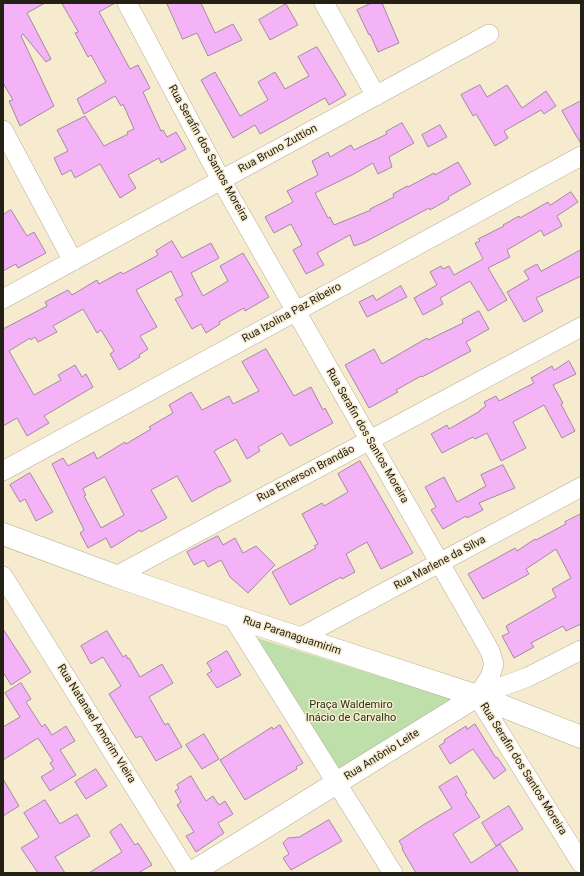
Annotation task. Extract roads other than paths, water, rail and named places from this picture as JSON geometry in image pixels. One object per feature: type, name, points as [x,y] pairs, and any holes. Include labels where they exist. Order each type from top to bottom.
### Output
[{"type":"street","name":"Rua Serafin dos Santos Moreira","points":[[127,3],[222,180],[490,651],[494,664],[490,678],[477,696],[581,863]]},
{"type":"street","points":[[324,3],[376,96]]},
{"type":"street","name":"Rua Bruno Zuttion","points":[[3,299],[489,34]]},
{"type":"street","points":[[3,130],[73,261]]},
{"type":"street","name":"Rua Izolina Paz Ribeiro","points":[[3,471],[581,156]]},
{"type":"street","name":"Rua Emerson Brandão","points":[[116,576],[581,328]]},
{"type":"street","name":"Rua Marlene da Silva","points":[[299,638],[581,488]]},
{"type":"street","name":"Rua Paranaguamirim","points":[[3,534],[116,576],[232,616],[477,696],[581,737]]},
{"type":"street","name":"Rua Natanael Amorim Vieira","points":[[3,576],[190,873]]},
{"type":"street","points":[[232,616],[393,873]]},
{"type":"street","name":"Rua Antônio Leite","points":[[190,873],[477,696],[534,674],[581,650]]},
{"type":"park label","name":"Praça Waldemiro Inácio de Carvalho","points":[[351,711]]}]
